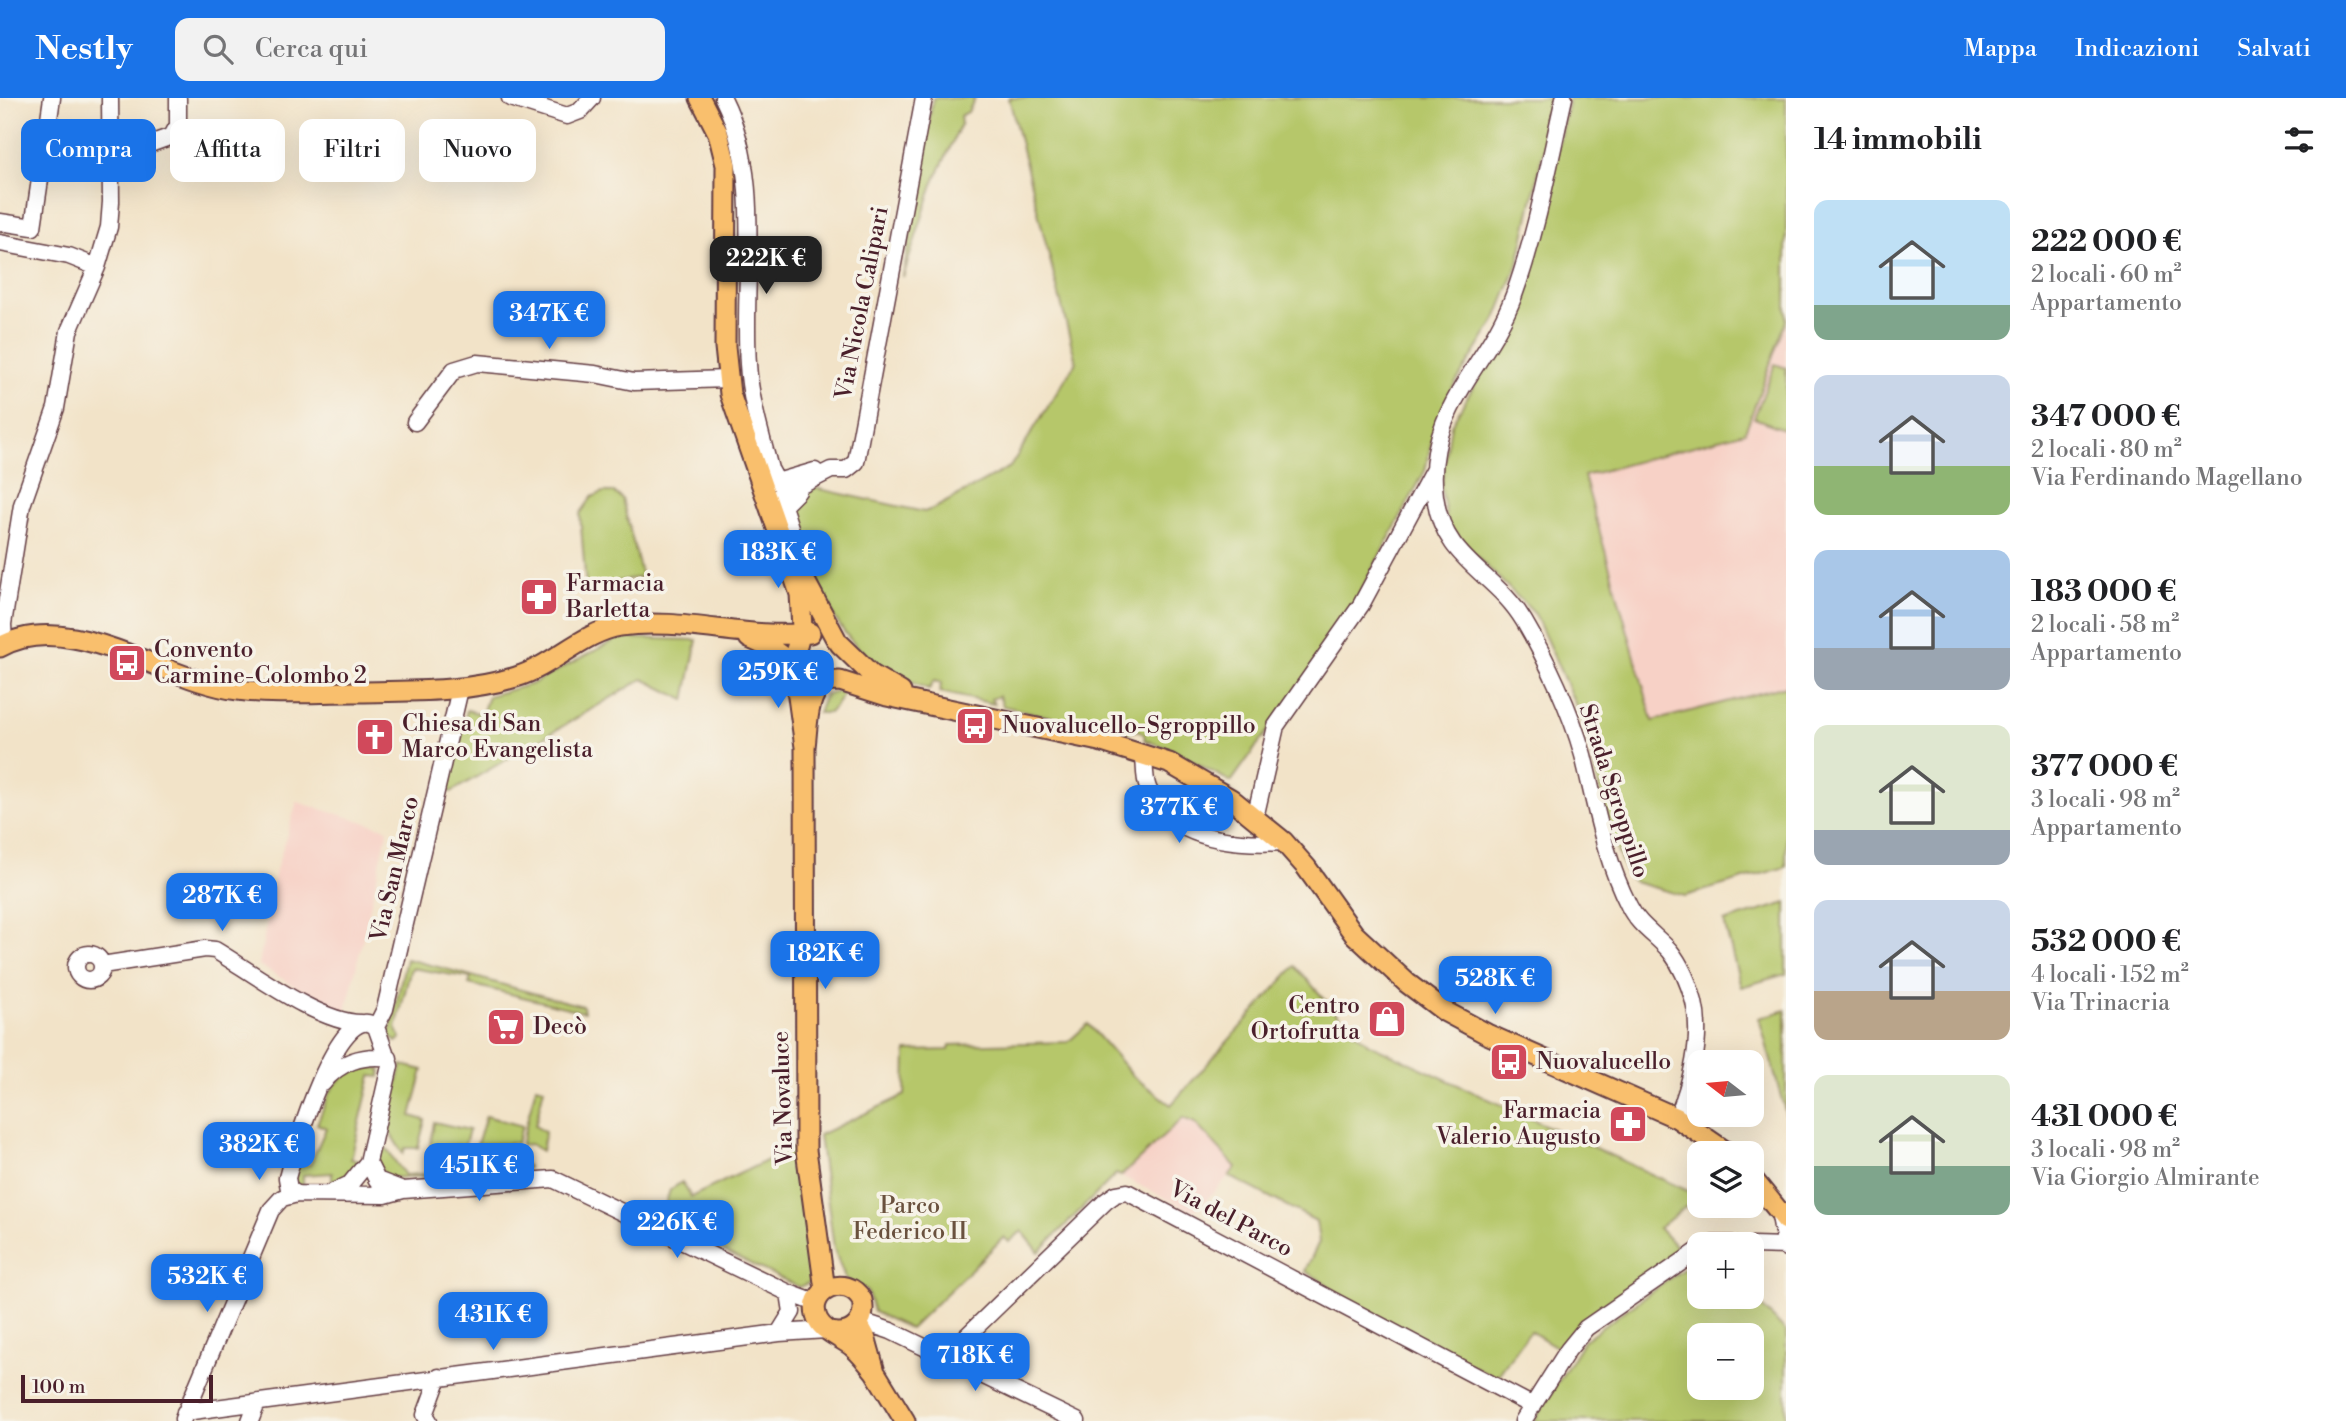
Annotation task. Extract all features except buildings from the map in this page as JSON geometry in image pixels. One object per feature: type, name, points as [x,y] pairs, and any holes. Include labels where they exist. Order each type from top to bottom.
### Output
[{"type":"main road","points":[[700,98],[718,133],[726,165],[725,347],[728,379],[764,471],[768,502],[800,594],[803,636],[793,654],[805,747]]},
{"type":"main road","points":[[781,539],[838,641],[843,663],[838,674],[813,696],[805,747]]},
{"type":"main road","points":[[772,635],[790,616],[800,594]]},
{"type":"main road","points":[[2,646],[34,637],[84,640],[205,685],[240,691],[295,693],[460,689],[519,676],[618,626],[661,626],[803,636],[823,632],[838,641],[872,675],[914,699]]},
{"type":"main road","points":[[732,633],[769,647],[794,667],[804,679],[827,681],[887,696],[914,699],[1078,736],[1170,764],[1200,780],[1255,818],[1283,842],[1307,867],[1354,934],[1407,983],[1444,1011],[1487,1034],[1677,1118],[1711,1141]]},
{"type":"main road","name":"Via Novaluce","points":[[805,747],[806,1150],[826,1309]]},
{"type":"main road","points":[[1764,1193],[1782,1215]]},
{"type":"main road","points":[[826,1309],[859,1294],[861,1317],[875,1372]]},
{"type":"main road","points":[[826,1309],[843,1333],[861,1317]]},
{"type":"main road","points":[[826,1309],[875,1372],[905,1421]]},
{"type":"street","points":[[0,222],[33,227],[52,98]]},
{"type":"street","points":[[110,98],[110,119]]},
{"type":"street","points":[[156,142],[173,136],[178,125],[178,98]]},
{"type":"street","points":[[510,98],[567,116],[580,111],[592,98]]},
{"type":"street","points":[[723,98],[743,149],[747,209],[748,365],[764,471],[777,482],[806,472],[831,470]]},
{"type":"street","name":"Via Nicola Calipari","points":[[768,502],[831,470],[846,470],[856,462],[924,98]]},
{"type":"street","name":"Strada Sgroppillo","points":[[1564,98],[1513,298],[1449,408],[1440,433],[1433,471],[1438,518],[1446,537],[1522,617],[1542,652],[1582,752],[1603,846],[1630,909],[1652,936],[1669,949],[1683,970],[1694,1002],[1697,1031],[1685,1097],[1677,1118]]},
{"type":"street","points":[[2,646],[22,505],[56,408],[69,331],[97,267],[109,227],[110,182]]},
{"type":"street","points":[[0,243],[69,256],[97,267]]},
{"type":"street","points":[[415,422],[454,370],[477,363],[595,374],[634,382],[728,379]]},
{"type":"street","points":[[1255,818],[1276,726],[1361,605],[1433,471]]},
{"type":"street","points":[[793,557],[796,546],[783,506],[808,482]]},
{"type":"street","name":"Via San Marco","points":[[373,1023],[426,842],[460,689]]},
{"type":"street","points":[[1144,755],[1148,789],[1175,823],[1242,844],[1283,842]]},
{"type":"street","points":[[102,965],[205,949],[215,950],[319,1012],[343,1022],[373,1023]]},
{"type":"street","points":[[297,1194],[287,1183],[292,1159],[333,1050],[333,1028],[319,1012]]},
{"type":"street","points":[[333,1050],[373,1023]]},
{"type":"street","points":[[331,1194],[350,1184],[368,1162],[390,1066],[373,1023]]},
{"type":"street","points":[[318,1091],[334,1071],[356,1059],[370,1056],[388,1058]]},
{"type":"street","points":[[183,1417],[266,1221],[281,1176],[292,1159]]},
{"type":"street","points":[[368,1162],[377,1180],[403,1191]]},
{"type":"street","points":[[183,1417],[257,1403],[439,1377],[804,1331],[826,1309],[553,1179],[403,1191],[385,1195],[297,1194],[282,1198],[266,1221]]},
{"type":"street","name":"Via del Parco","points":[[944,1358],[1106,1201],[1116,1194],[1127,1192],[1533,1406]]},
{"type":"street","points":[[1764,1246],[1786,1247],[1782,1215]]},
{"type":"street","points":[[1523,1421],[1568,1350],[1586,1328],[1687,1258]]},
{"type":"street","points":[[779,1333],[792,1312],[789,1293]]},
{"type":"street","points":[[861,1317],[1077,1421]]},
{"type":"street","points":[[429,1421],[425,1415],[439,1377]]},
{"type":"street","points":[[250,1421],[257,1403]]},
{"type":"shaded area","points":[[1786,321],[1786,686],[1653,721],[1584,476],[1745,432]]},
{"type":"shaded area","points":[[297,802],[388,829],[345,1016],[259,965],[276,870]]},
{"type":"shaded area","points":[[1182,1118],[1195,1122],[1237,1167],[1198,1209],[1191,1211],[1121,1176]]},
{"type":"green space","points":[[933,98],[975,98],[968,112],[960,116],[961,124],[933,184],[903,277]]},
{"type":"green space","points":[[1009,98],[1555,98],[1518,264],[1496,319],[1453,387],[1434,431],[1425,471],[1341,628],[1231,782],[1172,750],[1145,740],[1144,734],[1138,730],[1124,734],[1003,706],[999,696],[991,699],[994,704],[940,692],[941,683],[934,681],[929,689],[896,676],[871,659],[851,640],[835,618],[822,593],[791,505],[815,488],[924,512],[935,508],[1010,467],[1076,362]]},
{"type":"green space","points":[[1569,98],[1786,98],[1786,321],[1745,432],[1584,476],[1653,721],[1786,686],[1786,867],[1685,896],[1634,882],[1627,875],[1608,828],[1586,728],[1535,614],[1448,528],[1441,487],[1451,425],[1523,302]]},
{"type":"green space","points":[[1775,364],[1786,368],[1786,430],[1754,418]]},
{"type":"green space","points":[[603,492],[614,492],[622,499],[642,577],[586,587],[580,514],[592,497]]},
{"type":"green space","points":[[619,638],[697,640],[685,700],[643,679],[451,792],[448,789],[467,710],[482,714],[488,696],[532,684]]},
{"type":"green space","points":[[843,693],[842,696],[829,713],[818,713],[825,695]]},
{"type":"green space","points":[[1786,903],[1786,974],[1741,987],[1724,922]]},
{"type":"green space","points":[[406,959],[583,1006],[584,1012],[469,984],[471,978],[411,968],[396,1028],[401,1038],[396,1042],[389,1035]]},
{"type":"green space","name":"Parco Federico II","points":[[1295,966],[1351,1029],[1369,1044],[1687,1190],[1687,1206],[1659,1228],[1683,1254],[1562,1350],[1530,1331],[1496,1378],[1346,1300],[1305,1271],[1319,1242],[1316,1221],[1229,1176],[1236,1167],[1195,1123],[1183,1118],[1121,1176],[1116,1174],[1039,1252],[1022,1231],[1009,1242],[1004,1237],[910,1329],[874,1312],[867,1291],[846,1280],[834,1249],[819,1135],[905,1095],[906,1051],[949,1050],[950,1045],[1068,1042],[1088,1024],[1133,1076],[1171,1105]]},
{"type":"green space","points":[[1786,1010],[1786,1115],[1759,1018]]},
{"type":"green space","points":[[402,1065],[423,1070],[411,1116],[425,1120],[418,1148],[405,1148],[403,1154],[387,1128]]},
{"type":"green space","points":[[371,1067],[381,1069],[380,1077],[371,1076],[351,1159],[360,1161],[341,1182],[332,1183],[332,1173],[303,1175],[303,1186],[298,1186],[293,1179],[299,1165],[310,1165],[326,1128],[317,1124],[334,1086],[348,1074]]},
{"type":"green space","points":[[536,1086],[544,1088],[535,1126],[545,1132],[542,1151],[530,1144],[521,1145]]},
{"type":"green space","points":[[486,1116],[522,1126],[517,1143],[477,1144]]},
{"type":"green space","points":[[434,1122],[469,1130],[465,1144],[430,1147]]},
{"type":"green space","points":[[379,1147],[385,1147],[405,1175],[473,1171],[473,1174],[388,1178],[377,1164]]},
{"type":"green space","points":[[793,1148],[798,1196],[818,1279],[799,1287],[660,1221],[670,1190],[682,1182],[691,1197]]},
{"type":"green space","points":[[524,1163],[528,1167],[525,1170],[477,1173],[476,1170],[517,1167]]},
{"type":"green space","points":[[1687,1267],[1687,1309],[1764,1309],[1786,1332],[1786,1421],[1534,1421],[1584,1340]]},
{"type":"place","name":"Farmacia Barletta","points":[[539,597]]},
{"type":"place","name":"Convento Carmine-Colombo 2","points":[[127,663]]},
{"type":"place","name":"Nuovalucello-Sgroppillo","points":[[975,726]]},
{"type":"place","name":"Chiesa di San Marco Evangelista","points":[[375,737]]},
{"type":"place","name":"Centro Ortofrutta","points":[[1387,1019]]},
{"type":"place","name":"Decò","points":[[506,1027]]},
{"type":"place","name":"Nuovalucello","points":[[1509,1062]]},
{"type":"place","name":"Farmacia Valerio Augusto","points":[[1628,1124]]}]
